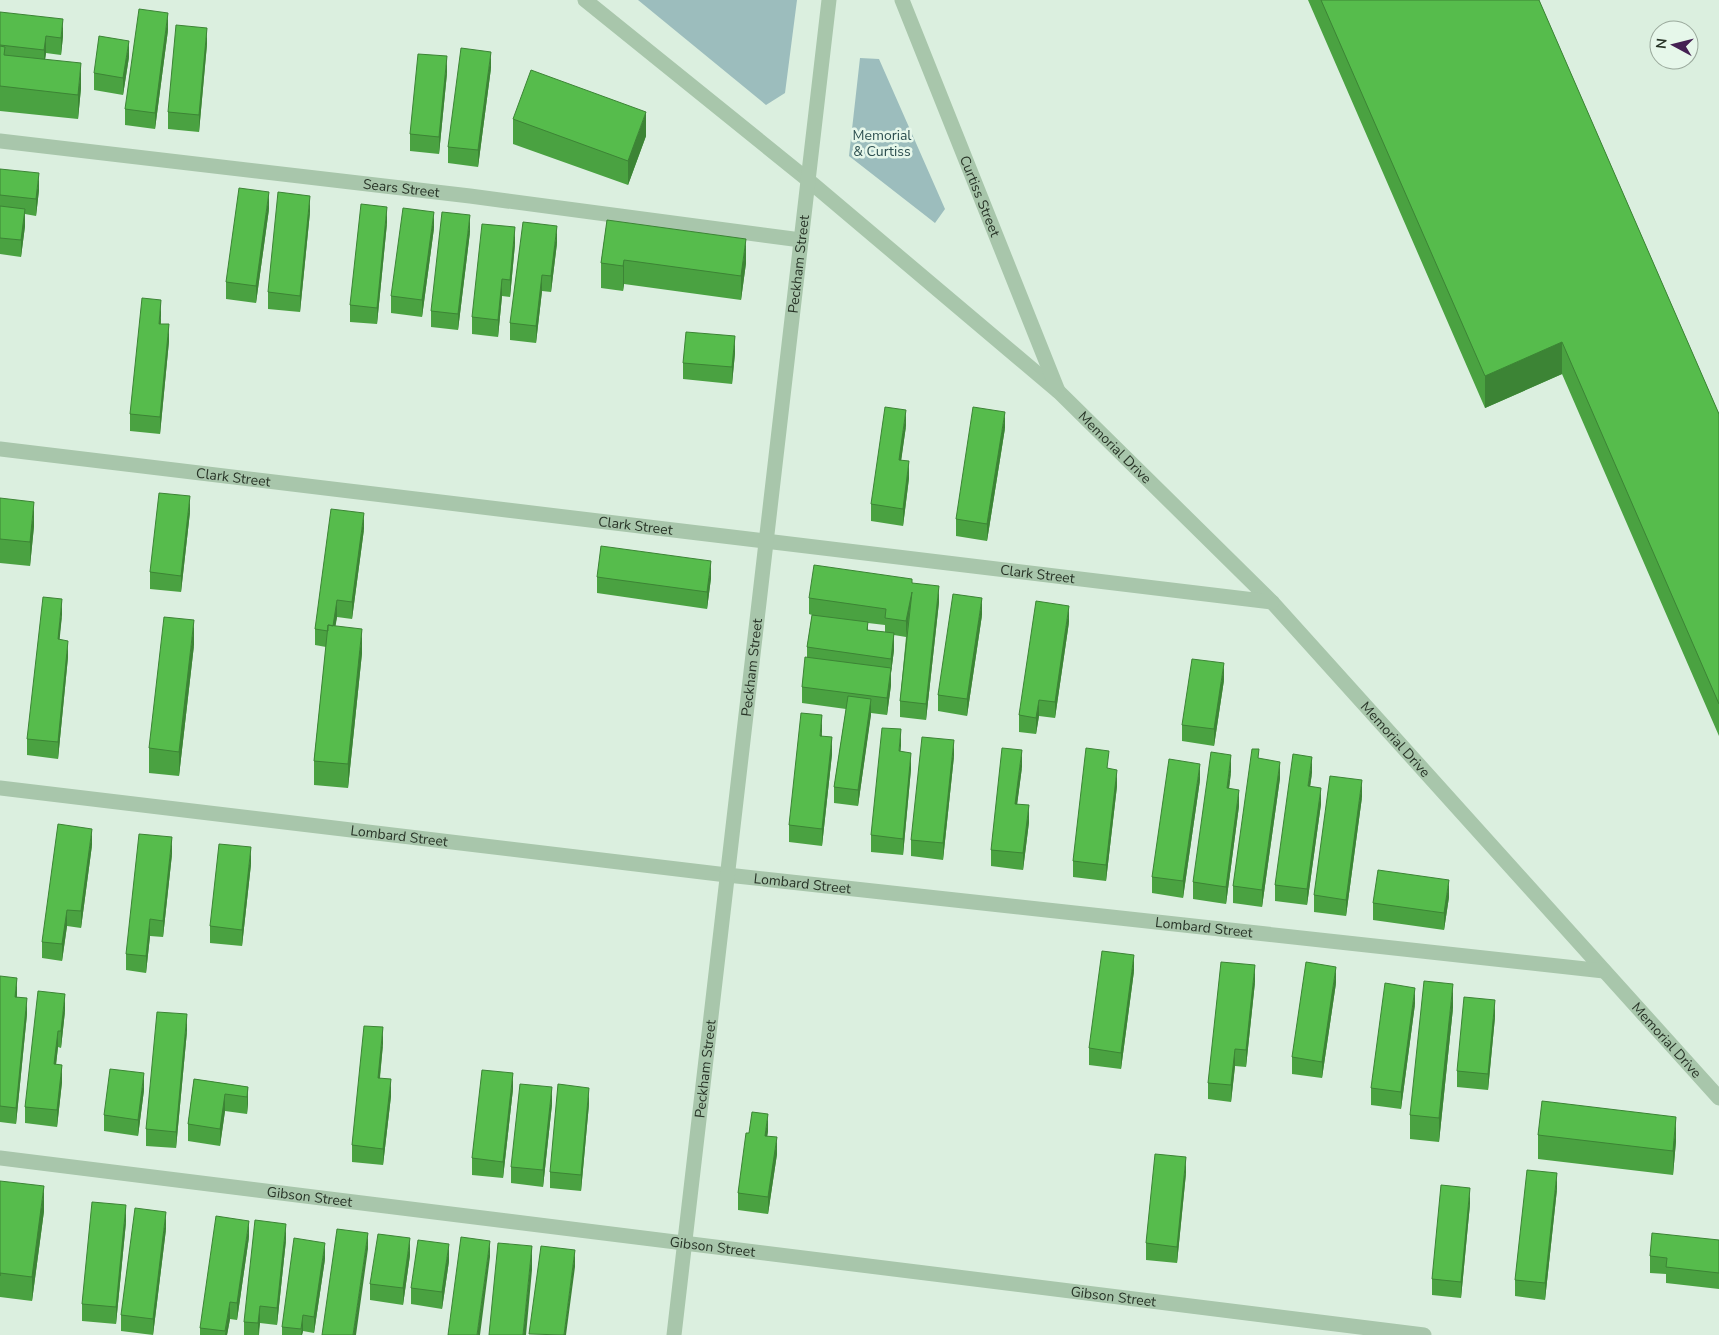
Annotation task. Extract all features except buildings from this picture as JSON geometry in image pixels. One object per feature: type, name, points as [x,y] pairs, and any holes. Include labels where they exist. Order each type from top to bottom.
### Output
[{"type":"street","name":"Memorial Drive","points":[[585,0],[808,180],[1058,392],[1272,602],[1719,1098]]},
{"type":"street","name":"Peckham Street","points":[[674,1335],[829,0]]},
{"type":"street","name":"Curtiss Street","points":[[902,0],[1058,392]]},
{"type":"street","name":"Sears Street","points":[[0,141],[470,196],[802,240]]},
{"type":"street","name":"Clark Street","points":[[0,449],[1272,602]]},
{"type":"street","name":"Lombard Street","points":[[0,788],[727,875],[1604,971]]},
{"type":"street","name":"Gibson Street","points":[[0,1158],[1424,1335]]},
{"type":"green space","points":[[638,0],[797,0],[785,93],[766,105]]},
{"type":"green space","name":"Memorial & Curtiss","points":[[860,58],[879,59],[945,209],[935,223],[849,156]]}]
